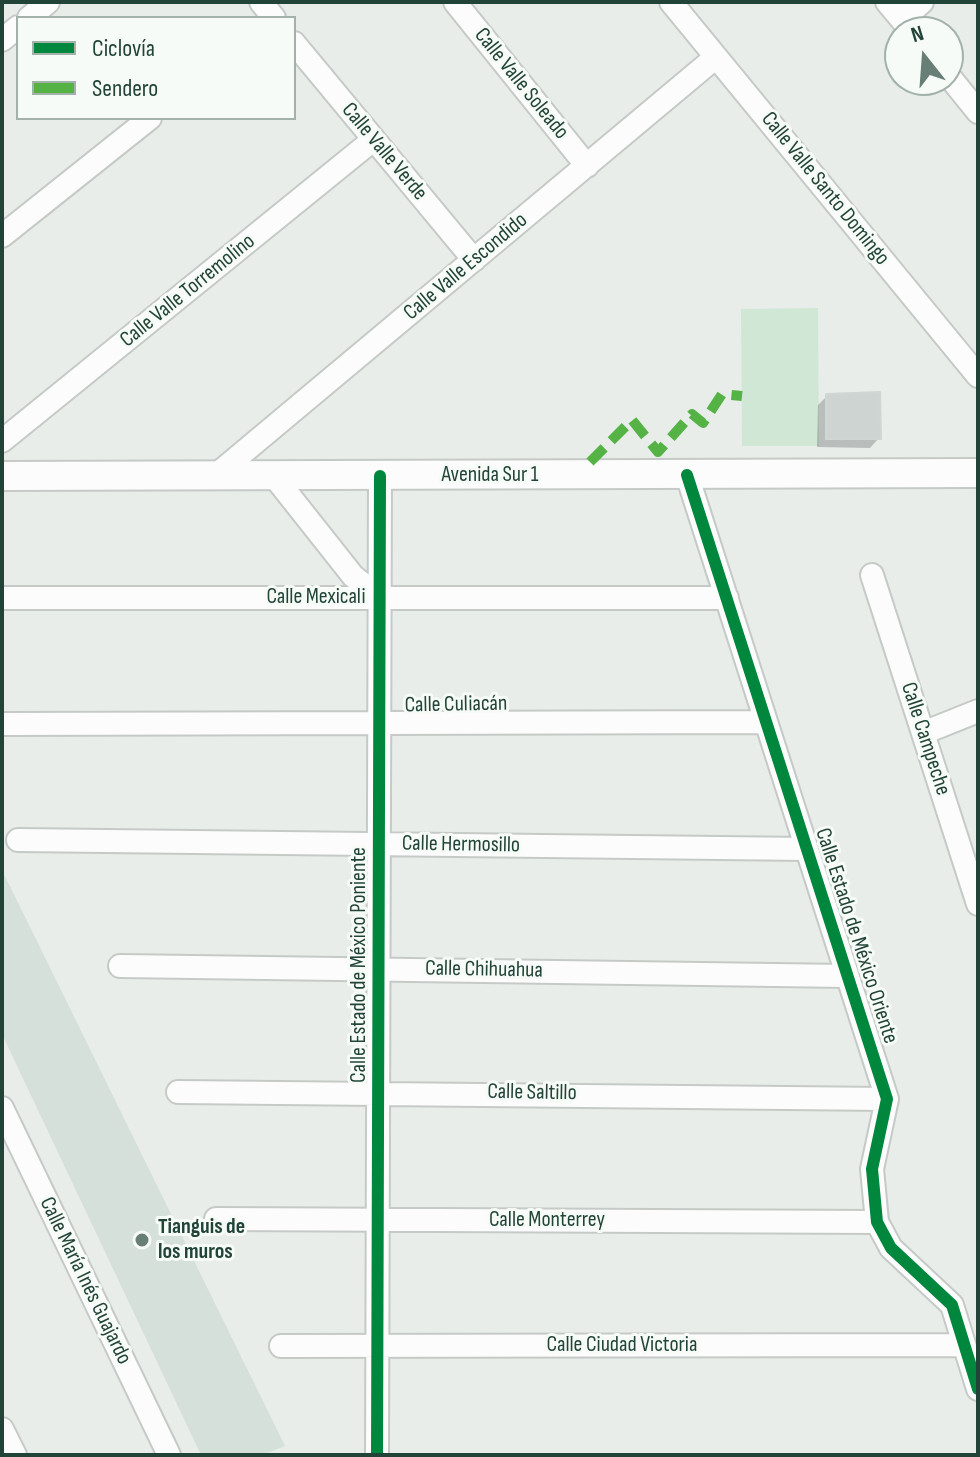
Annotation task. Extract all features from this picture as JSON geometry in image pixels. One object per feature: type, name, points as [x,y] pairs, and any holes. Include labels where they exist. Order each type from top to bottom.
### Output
[{"type":"street","points":[[31,16],[48,2]]},
{"type":"street","name":"Calle Valle Soleado","points":[[455,2],[587,166]]},
{"type":"street","name":"Calle Valle Santo Domingo","points":[[671,2],[978,376]]},
{"type":"street","name":"Calle Valle Verde","points":[[296,45],[474,260]]},
{"type":"street","name":"Calle Valle Escondido","points":[[215,476],[716,57]]},
{"type":"street","points":[[964,95],[978,112]]},
{"type":"street","points":[[2,236],[147,120]]},
{"type":"street","name":"Calle Valle Torremolino","points":[[2,441],[373,140]]},
{"type":"street","name":"Avenida Sur 1","points":[[2,476],[978,473]]},
{"type":"street","points":[[273,475],[353,576],[379,597]]},
{"type":"street","name":"Calle Estado de México Oriente","points":[[687,475],[887,1099]]},
{"type":"street","name":"Calle Estado de México Poniente","points":[[377,1455],[380,476]]},
{"type":"street","name":"Calle Campeche","points":[[872,575],[977,899]]},
{"type":"street","name":"Calle Mexicali","points":[[2,598],[727,598]]},
{"type":"street","points":[[923,733],[978,711]]},
{"type":"street","name":"Calle Culiacán","points":[[2,724],[379,726],[766,722]]},
{"type":"street","name":"Calle Hermosillo","points":[[18,840],[807,849]]},
{"type":"street","name":"Calle Chihuahua","points":[[120,966],[847,976]]},
{"type":"street","name":"Calle Saltillo","points":[[178,1092],[378,1091],[887,1099]]},
{"type":"street","points":[[887,1099],[872,1169],[877,1222],[891,1248],[952,1305],[978,1389]]},
{"type":"street","name":"Calle María Inés Guajardo","points":[[2,1108],[169,1455]]},
{"type":"street","name":"Calle Monterrey","points":[[216,1219],[877,1222]]},
{"type":"street","name":"Calle Ciudad Victoria","points":[[281,1346],[963,1345]]},
{"type":"street","points":[[2,1429],[15,1455]]},
{"type":"shaded area","name":"Tianguis de los muros","points":[[2,870],[285,1446],[262,1455],[201,1455],[2,1034]]},
{"type":"green space","points":[[818,308],[819,446],[742,446],[741,309]]},
{"type":"building","points":[[880,392],[881,439],[826,439],[826,394]]},
{"type":"marked path","points":[[590,462],[632,420],[658,452],[692,414],[703,423],[722,394],[742,396]]},
{"type":"cycle path","points":[[687,475],[887,1099],[872,1169],[877,1222],[891,1248],[952,1305],[978,1389]]},
{"type":"cycle path","points":[[377,1455],[380,476]]},
{"type":"place","name":"Tianguis de los muros","points":[[142,1240]]}]
